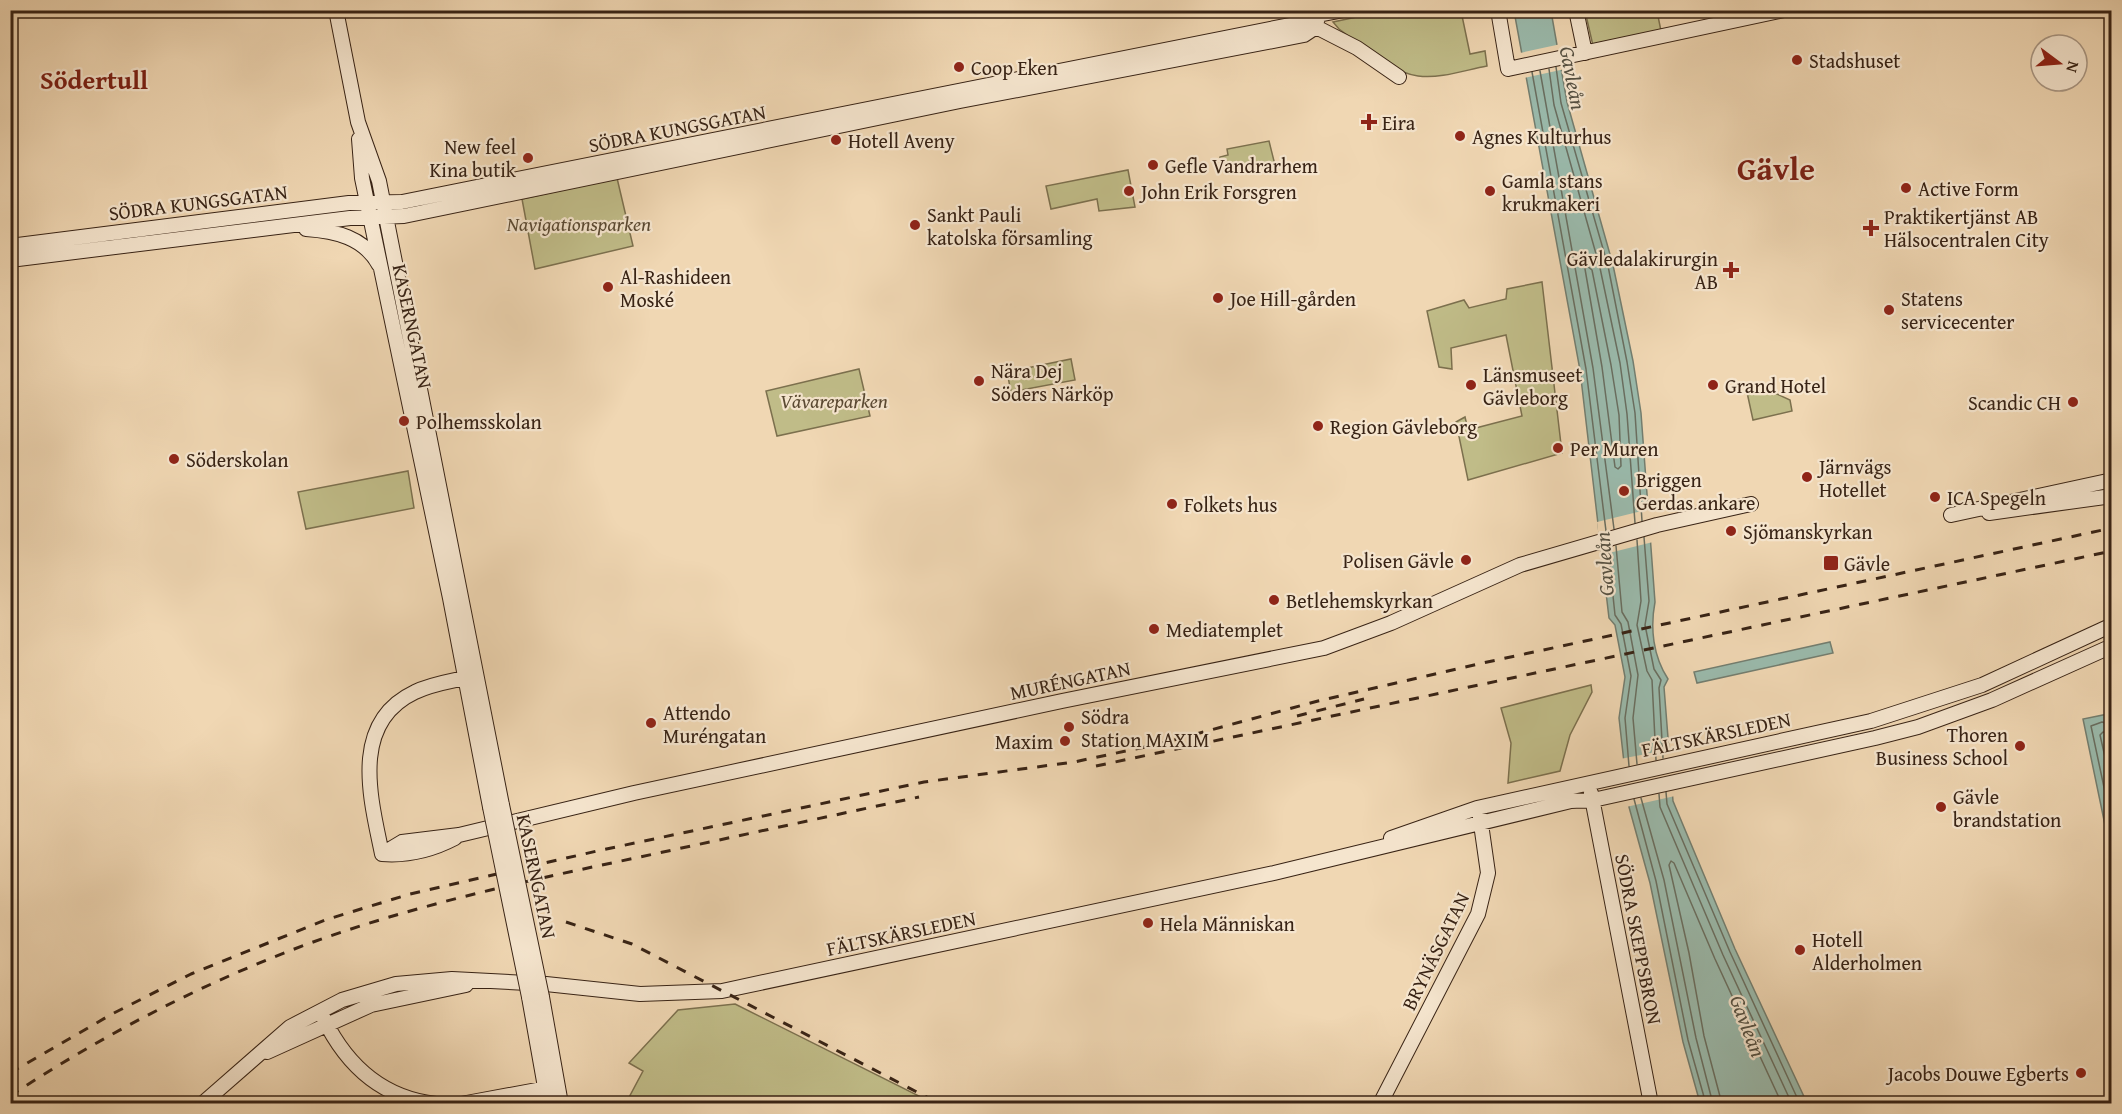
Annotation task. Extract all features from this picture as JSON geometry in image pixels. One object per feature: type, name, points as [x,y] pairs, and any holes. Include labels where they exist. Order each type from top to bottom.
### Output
[{"type":"main road","name":"KASERNGATAN","points":[[336,10],[358,122],[362,178],[471,676]]},
{"type":"main road","name":"SÖDRA KUNGSGATAN","points":[[385,210],[402,202],[808,122],[957,89],[1030,78],[1317,21],[1344,10]]},
{"type":"main road","points":[[1498,10],[1514,68],[1784,10]]},
{"type":"main road","points":[[1576,10],[1585,53]]},
{"type":"main road","name":"SÖDRA KUNGSGATAN","points":[[10,260],[271,228],[369,210],[385,210],[404,216],[960,101],[1304,35],[1317,21]]},
{"type":"main road","points":[[1317,21],[1399,77]]},
{"type":"main road","name":"KASERNGATAN","points":[[358,122],[379,181],[385,210],[471,676],[536,997],[551,1088],[548,1104]]},
{"type":"main road","name":"SÖDRA KUNGSGATAN","points":[[10,246],[340,204],[369,210]]},
{"type":"main road","points":[[271,228],[325,231],[352,239],[373,255],[384,277]]},
{"type":"main road","points":[[2112,480],[1952,515],[1995,512],[2112,496]]},
{"type":"main road","name":"MURÉNGATAN","points":[[471,676],[414,692],[394,707],[380,726],[371,751],[368,781],[382,854],[402,843],[459,835],[646,790],[1062,701],[1324,648],[1391,623],[1520,565],[1652,527],[1751,504]]},
{"type":"main road","name":"FÄLTSKÄRSLEDEN","points":[[1322,862],[1477,808],[1611,776],[1871,721],[1914,709],[1982,685],[2112,625]]},
{"type":"main road","name":"FÄLTSKÄRSLEDEN","points":[[202,1104],[290,1027],[320,1010],[368,991],[415,981],[546,984],[648,994],[722,991],[1322,862],[1571,801],[1593,800],[1692,779],[1918,727],[1992,700],[2112,646]]},
{"type":"main road","name":"SÖDRA SKEPPSBRON","points":[[1589,782],[1651,1104]]},
{"type":"main road","name":"BRYNÄSGATAN","points":[[1380,1104],[1478,914],[1488,873],[1482,824],[1477,808]]},
{"type":"main road","name":"FÄLTSKÄRSLEDEN","points":[[257,1056],[326,1024],[398,998],[484,982]]},
{"type":"main road","points":[[320,1010],[347,1058],[370,1079],[396,1094],[436,1104]]},
{"type":"main road","name":"KASERNGATAN","points":[[551,1088],[561,1104]]},
{"type":"main road","points":[[460,1104],[551,1088]]},
{"type":"green space","points":[[1385,11],[1461,11],[1470,54],[1485,51],[1487,66],[1427,77],[1407,73],[1386,64],[1333,22]]},
{"type":"green space","points":[[1585,11],[1657,11],[1662,36],[1594,50]]},
{"type":"green space","points":[[1269,141],[1276,169],[1220,162],[1220,157],[1228,155],[1227,149]]},
{"type":"green space","points":[[1128,170],[1135,207],[1099,211],[1097,199],[1051,209],[1046,186]]},
{"type":"green space","name":"Navigationsparken","points":[[617,178],[633,246],[535,269],[522,199]]},
{"type":"green space","points":[[1542,282],[1562,453],[1468,480],[1456,422],[1465,417],[1468,430],[1522,416],[1506,335],[1451,348],[1452,369],[1439,367],[1427,311],[1464,300],[1469,308],[1506,299],[1507,289]]},
{"type":"green space","points":[[1071,359],[1075,380],[1011,392],[1007,372]]},
{"type":"green space","name":"Vävareparken","points":[[859,369],[870,416],[777,436],[766,391]]},
{"type":"green space","points":[[1751,382],[1790,400],[1792,411],[1753,420],[1745,383]]},
{"type":"green space","points":[[408,471],[414,508],[306,529],[298,492]]},
{"type":"green space","points":[[1591,685],[1592,692],[1570,735],[1560,771],[1508,783],[1511,743],[1501,708]]},
{"type":"green space","points":[[735,1004],[925,1099],[923,1103],[707,1104],[700,1100],[698,1103],[626,1103],[643,1071],[629,1063],[678,1010]]},
{"type":"water","name":"Gavleån","points":[[1514,11],[1551,11],[1567,102],[1613,265],[1633,361],[1641,413],[1655,602],[1654,642],[1659,661],[1668,679],[1664,687],[1673,801],[1735,949],[1807,1103],[1700,1103],[1683,1042],[1650,883],[1629,807],[1619,718],[1625,677],[1615,625],[1609,618],[1580,370]]},
{"type":"water","points":[[1830,642],[1833,653],[1697,683],[1694,672]]},
{"type":"water","points":[[2108,714],[2112,732],[2111,854],[2083,719]]},
{"type":"pier","points":[[1561,44],[1565,69],[1524,78],[1520,53]]},
{"type":"pier","points":[[1650,509],[1653,542],[1601,555],[1597,522]]},
{"type":"pier","points":[[1672,749],[1675,796],[1626,807],[1620,759]]},
{"type":"railway","points":[[10,1073],[112,1014],[191,974],[325,920],[410,894],[597,851],[924,782],[1074,762],[1159,744],[1318,701],[1478,664],[2112,528]]},
{"type":"railway","points":[[1096,766],[2112,551]]},
{"type":"railway","points":[[1297,716],[1364,699]]},
{"type":"railway","points":[[10,1096],[86,1049],[165,1006],[288,951],[368,923],[523,882],[919,797]]},
{"type":"railway","points":[[566,922],[632,944],[940,1104]]},
{"type":"place","name":"Stadshuset","points":[[1797,60]]},
{"type":"place","name":"Coop Eken","points":[[959,67]]},
{"type":"place","name":"Eira","points":[[1369,122]]},
{"type":"place","name":"Agnes Kulturhus","points":[[1460,136]]},
{"type":"place","name":"Hotell Aveny","points":[[836,140]]},
{"type":"place","name":"New feel Kina butik","points":[[528,158]]},
{"type":"place","name":"Gefle Vandrarhem","points":[[1153,165]]},
{"type":"place","name":"Active Form","points":[[1906,188]]},
{"type":"place","name":"John Erik Forsgren","points":[[1129,191]]},
{"type":"place","name":"Gamla stans krukmakeri","points":[[1490,191]]},
{"type":"place","name":"Sankt Pauli katolska församling","points":[[915,225]]},
{"type":"place","name":"Praktikertjänst AB Hälsocentralen City","points":[[1871,228]]},
{"type":"place","name":"Gävledalakirurgin AB","points":[[1731,270]]},
{"type":"place","name":"Al-Rashideen Moské","points":[[608,287]]},
{"type":"place","name":"Joe Hill-gården","points":[[1218,298]]},
{"type":"place","name":"Statens servicecenter","points":[[1889,310]]},
{"type":"place","name":"Nära Dej Söders Närköp","points":[[979,381]]},
{"type":"place","name":"Länsmuseet Gävleborg","points":[[1471,385]]},
{"type":"place","name":"Grand Hotel","points":[[1713,385]]},
{"type":"place","name":"Scandic CH","points":[[2073,402]]},
{"type":"place","name":"Polhemsskolan","points":[[404,421]]},
{"type":"place","name":"Region Gävleborg","points":[[1318,426]]},
{"type":"place","name":"Per Muren","points":[[1558,448]]},
{"type":"place","name":"Söderskolan","points":[[174,459]]},
{"type":"place","name":"Järnvägs Hotellet","points":[[1807,477]]},
{"type":"place","name":"Briggen Gerdas ankare","points":[[1624,491]]},
{"type":"place","name":"ICA Spegeln","points":[[1935,497]]},
{"type":"place","name":"Folkets hus","points":[[1172,504]]},
{"type":"place","name":"Sjömanskyrkan","points":[[1731,531]]},
{"type":"place","name":"Polisen Gävle","points":[[1466,560]]},
{"type":"place","name":"Gävle","points":[[1831,563]]},
{"type":"place","name":"Betlehemskyrkan","points":[[1274,600]]},
{"type":"place","name":"Mediatemplet","points":[[1154,629]]},
{"type":"place","name":"Attendo Muréngatan","points":[[651,723]]},
{"type":"place","name":"Södra Station MAXIM","points":[[1069,727]]},
{"type":"place","name":"Maxim","points":[[1065,741]]},
{"type":"place","name":"Thoren Business School","points":[[2020,746]]},
{"type":"place","name":"Gävle brandstation","points":[[1941,807]]},
{"type":"place","name":"Hela Människan","points":[[1148,923]]},
{"type":"place","name":"Hotell Alderholmen","points":[[1800,950]]},
{"type":"place","name":"Jacobs Douwe Egberts","points":[[2081,1073]]},
{"type":"district","name":"Södertull","points":[[94,79]]},
{"type":"district","name":"Gävle","points":[[1776,168]]}]
